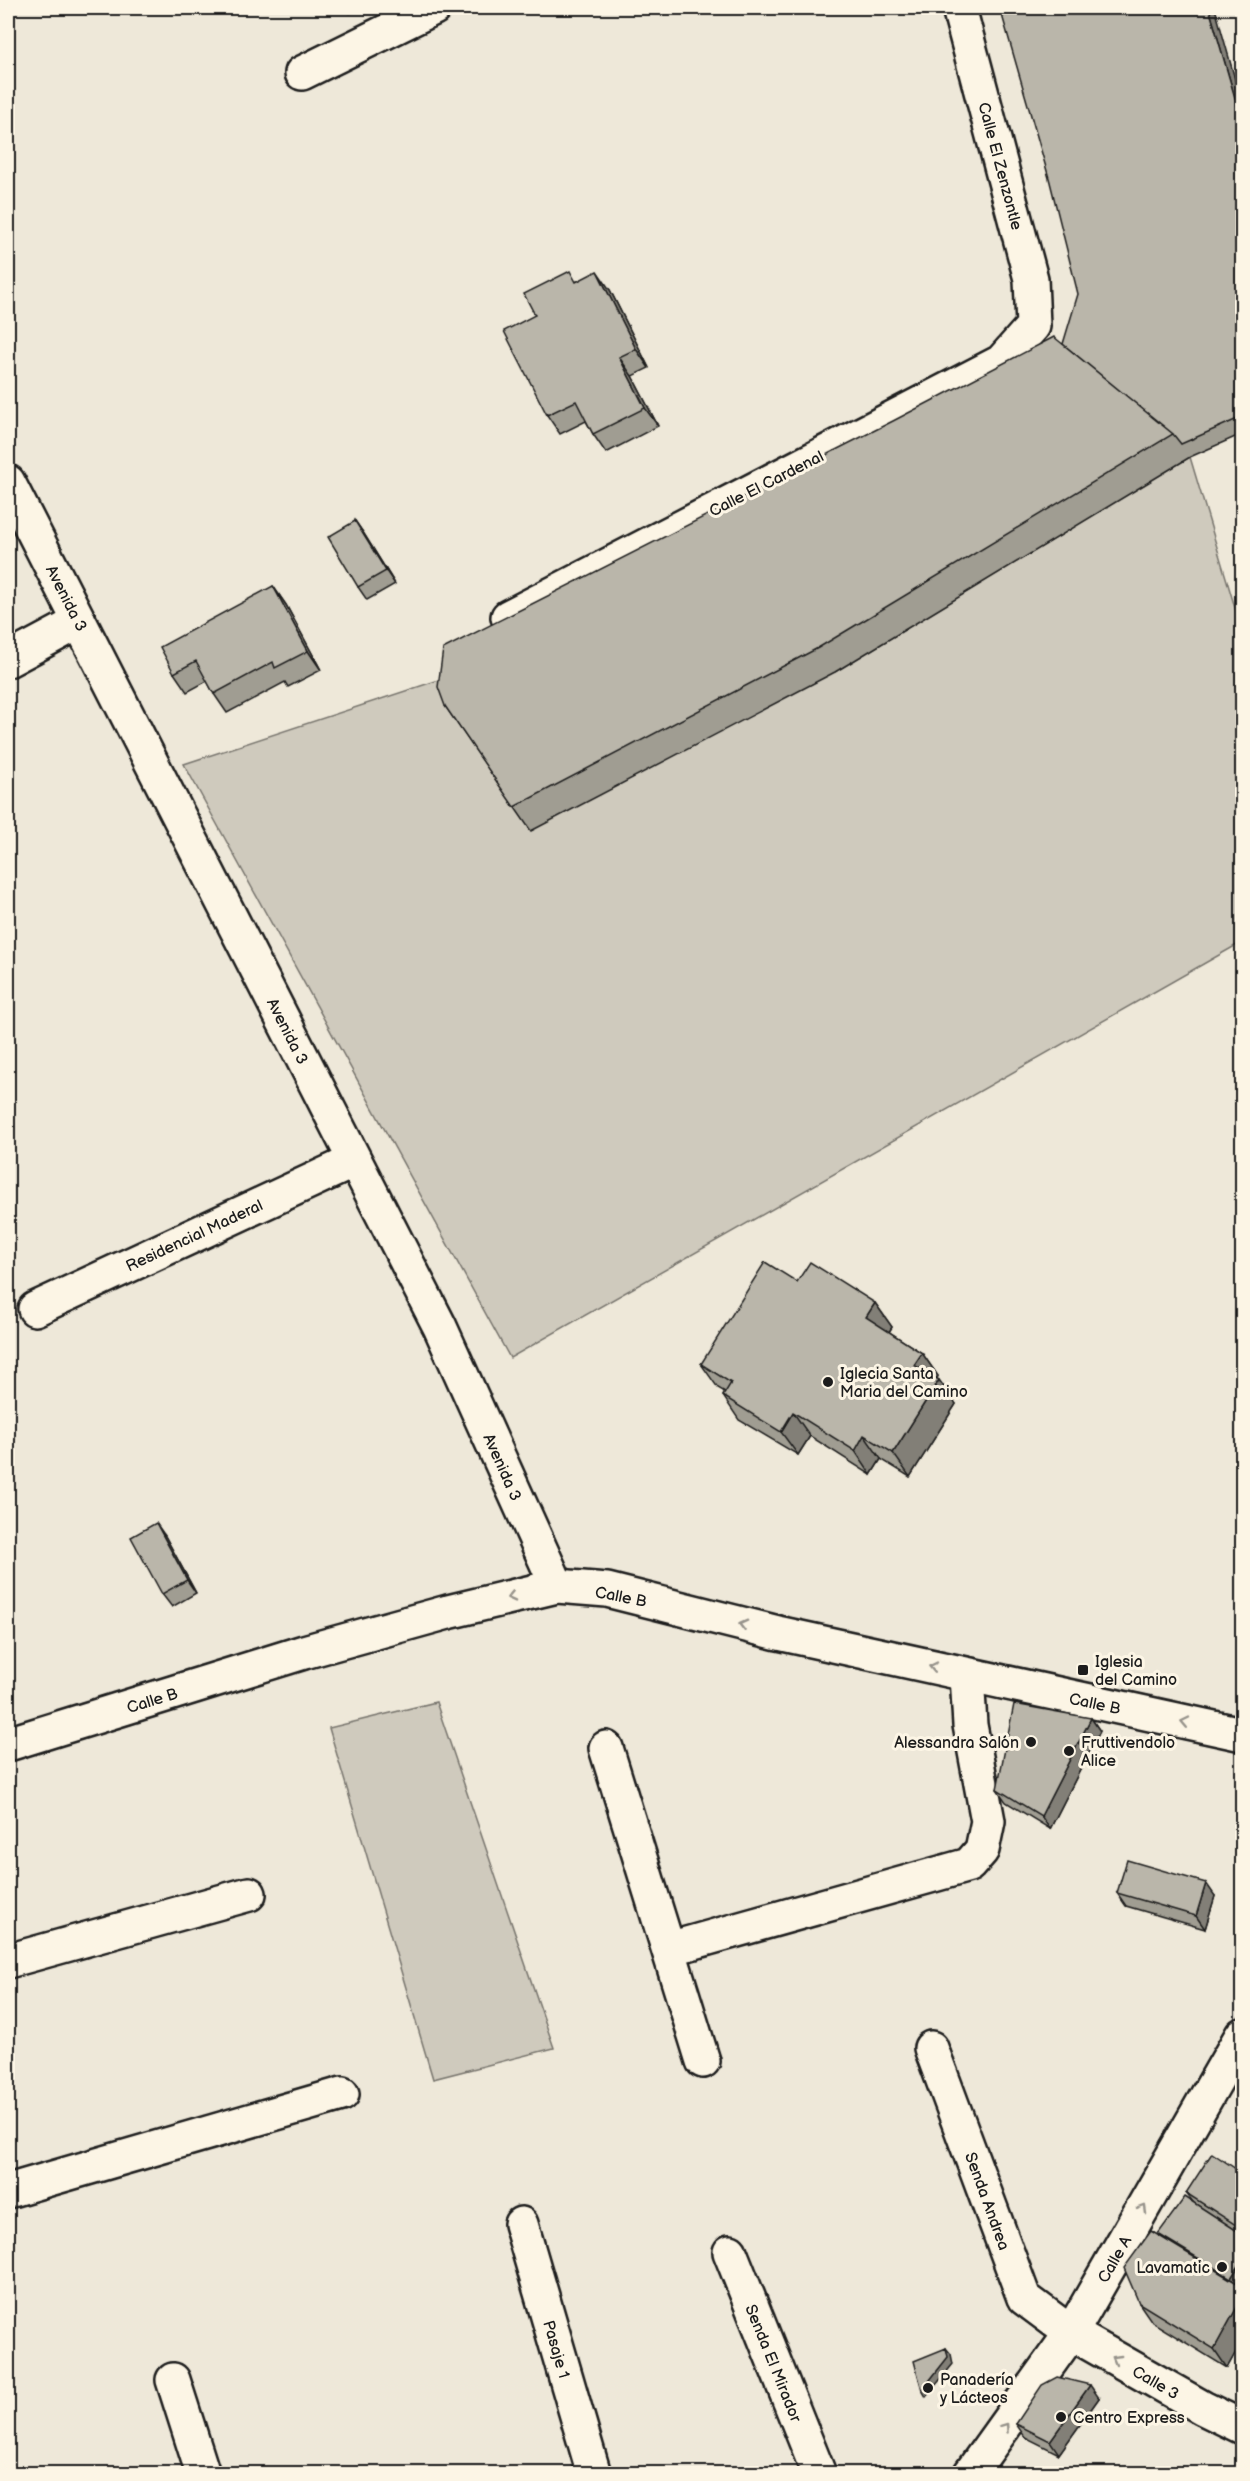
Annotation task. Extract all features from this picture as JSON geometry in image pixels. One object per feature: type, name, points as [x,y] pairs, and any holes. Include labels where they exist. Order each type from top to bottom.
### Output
[{"type":"street","points":[[302,73],[434,8]]},
{"type":"street","name":"Calle El Zenzontle","points":[[959,8],[1031,279],[1033,326]]},
{"type":"street","name":"Calle El Cardenal","points":[[488,627],[1001,362],[1033,326]]},
{"type":"street","name":"Avenida 3","points":[[10,493],[79,622],[440,1328],[557,1586]]},
{"type":"street","points":[[8,660],[79,622]]},
{"type":"street","name":"Residencial Maderal","points":[[34,1309],[354,1161]]},
{"type":"street","name":"Calle B","points":[[8,1744],[304,1652],[448,1612],[557,1586],[607,1590],[778,1634],[1242,1734]]},
{"type":"street","points":[[669,1948],[969,1865],[981,1850],[988,1821],[970,1725],[966,1675]]},
{"type":"street","points":[[606,1748],[703,2061]]},
{"type":"street","points":[[8,1961],[249,1894]]},
{"type":"street","name":"Calle A","points":[[970,2474],[1071,2333],[1242,2035]]},
{"type":"street","name":"Senda Andrea","points":[[932,2048],[1024,2298],[1071,2333]]},
{"type":"street","points":[[8,2191],[342,2094]]},
{"type":"street","name":"Pasaje 1","points":[[521,2224],[594,2474]]},
{"type":"street","name":"Senda El Mirador","points":[[730,2252],[819,2474]]},
{"type":"street","name":"Calle 3","points":[[1071,2333],[1203,2408],[1242,2427]]},
{"type":"street","points":[[172,2380],[203,2474]]},
{"type":"shaded area","points":[[1190,457],[1242,631],[1242,942],[510,1358],[184,764],[460,673],[835,672]]},
{"type":"shaded area","points":[[436,1702],[554,2048],[433,2079],[329,1728]]},
{"type":"building","points":[[1000,8],[1209,8],[1242,122],[1242,417],[1181,444],[1173,434],[1063,344],[1078,294],[1049,178]]},
{"type":"building","points":[[570,271],[576,282],[597,271],[636,349],[619,357],[645,408],[593,434],[576,401],[547,415],[504,331],[535,315],[524,294]]},
{"type":"building","points":[[1054,337],[1173,434],[818,648],[514,807],[445,706],[438,687],[443,649]]},
{"type":"building","points":[[355,521],[386,571],[358,587],[328,537]]},
{"type":"building","points":[[273,586],[308,651],[275,668],[273,662],[214,694],[196,661],[174,673],[160,647]]},
{"type":"building","name":"Iglecia Santa Maria del Camino","points":[[765,1262],[797,1282],[810,1262],[875,1303],[866,1317],[922,1353],[914,1365],[939,1380],[893,1453],[864,1435],[855,1451],[793,1412],[781,1432],[723,1396],[731,1383],[701,1364]]},
{"type":"building","points":[[156,1523],[187,1580],[162,1594],[131,1537]]},
{"type":"building","points":[[1014,1704],[1091,1718],[1041,1816],[997,1789]]},
{"type":"building","points":[[1127,1860],[1206,1883],[1196,1916],[1117,1893]]},
{"type":"building","points":[[1212,2153],[1242,2173],[1242,2229],[1186,2193]]},
{"type":"building","name":"Lavamatic","points":[[1185,2197],[1242,2234],[1242,2261],[1231,2278],[1158,2234]]},
{"type":"building","points":[[1151,2231],[1242,2286],[1242,2298],[1214,2349],[1139,2303],[1124,2268]]},
{"type":"building","points":[[946,2348],[948,2357],[922,2390],[914,2361]]},
{"type":"building","points":[[1057,2377],[1090,2385],[1050,2441],[1016,2424],[1042,2385]]},
{"type":"place","name":"Iglecia Santa Maria del Camino","points":[[828,1382]]},
{"type":"place","name":"Iglesia del Camino","points":[[1083,1670]]},
{"type":"place","name":"Alessandra Salón","points":[[1031,1742]]},
{"type":"place","name":"Fruttivendolo Alice","points":[[1069,1751]]},
{"type":"place","name":"Lavamatic","points":[[1222,2267]]},
{"type":"place","name":"Panadería y Lácteos","points":[[928,2388]]},
{"type":"place","name":"Centro Express","points":[[1061,2417]]}]
